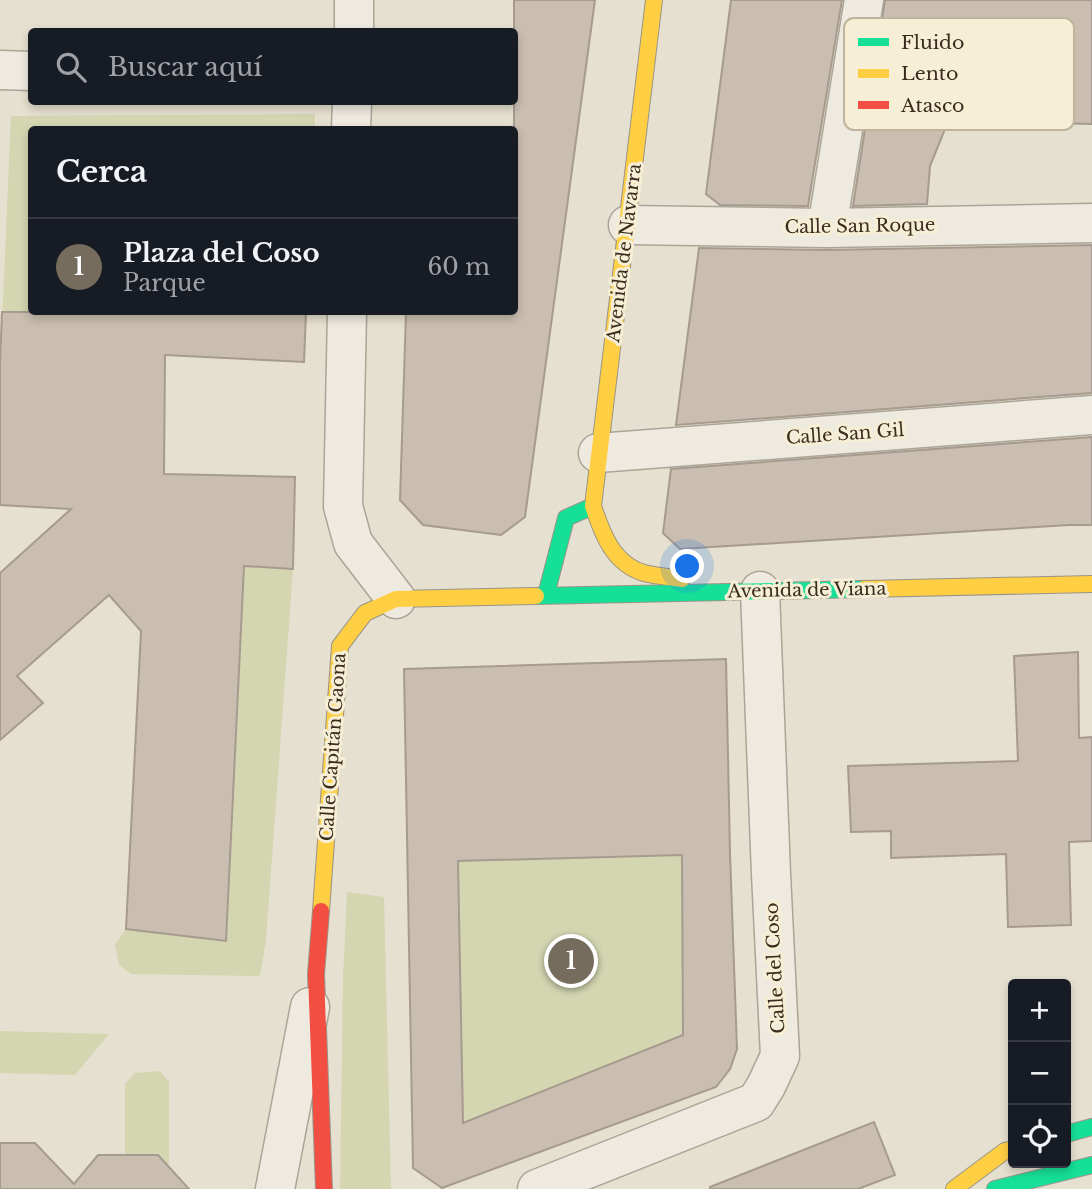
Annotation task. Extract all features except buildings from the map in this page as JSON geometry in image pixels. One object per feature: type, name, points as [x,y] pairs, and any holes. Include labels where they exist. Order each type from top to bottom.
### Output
[{"type":"main road","name":"Avenida de Navarra","points":[[654,0],[593,506],[603,537],[618,558],[640,572],[760,591]]},
{"type":"main road","points":[[546,595],[566,517],[593,506]]},
{"type":"main road","name":"Avenida de Viana","points":[[396,599],[1092,584]]},
{"type":"main road","name":"Calle Capitán Gaona","points":[[324,1189],[316,974],[340,646],[365,613],[396,599]]},
{"type":"main road","points":[[1071,1133],[1092,1127]]},
{"type":"main road","points":[[954,1189],[1008,1150]]},
{"type":"main road","points":[[995,1189],[1092,1165]]},
{"type":"street","points":[[354,0],[354,28]]},
{"type":"street","points":[[861,18],[864,0]]},
{"type":"street","points":[[0,70],[28,71]]},
{"type":"street","points":[[351,126],[352,105]]},
{"type":"street","points":[[827,228],[844,123]]},
{"type":"street","name":"Calle San Roque","points":[[628,225],[827,228],[1092,223]]},
{"type":"street","points":[[347,315],[342,506],[353,543],[396,599]]},
{"type":"street","name":"Calle San Gil","points":[[598,453],[1092,415]]},
{"type":"street","name":"Calle del Coso","points":[[537,1189],[756,1102],[780,1056],[760,591]]},
{"type":"street","name":"Calle Capitán Gaona","points":[[275,1189],[316,974]]},
{"type":"green space","points":[[315,114],[315,126],[28,126],[28,315],[306,315],[304,362],[1,346],[11,116]]},
{"type":"green space","points":[[244,566],[293,569],[266,940],[260,976],[131,974],[119,965],[115,944],[126,929],[226,940]]},
{"type":"green space","points":[[682,855],[683,1035],[463,1123],[458,861]]},
{"type":"green space","points":[[347,892],[384,897],[391,1189],[340,1189]]},
{"type":"green space","points":[[0,1031],[109,1034],[75,1075],[0,1073]]},
{"type":"green space","points":[[160,1071],[169,1082],[169,1164],[158,1155],[125,1155],[125,1084],[135,1073]]},
{"type":"traffic: fast","points":[[546,595],[566,518],[593,506]]},
{"type":"traffic: fast","points":[[536,596],[864,589]]},
{"type":"traffic: fast","points":[[1071,1133],[1092,1127]]},
{"type":"traffic: fast","points":[[995,1189],[1092,1165]]},
{"type":"traffic: slow","points":[[654,0],[593,506],[605,537],[624,563],[644,573],[682,579]]},
{"type":"traffic: slow","points":[[864,589],[1092,584]]},
{"type":"traffic: slow","points":[[321,911],[340,646],[365,613],[396,599],[536,596]]},
{"type":"traffic: slow","points":[[954,1189],[1008,1150]]},
{"type":"traffic: jam","points":[[321,911],[316,974],[324,1189]]},
{"type":"place","name":"Plaza del Coso","points":[[571,961]]}]
